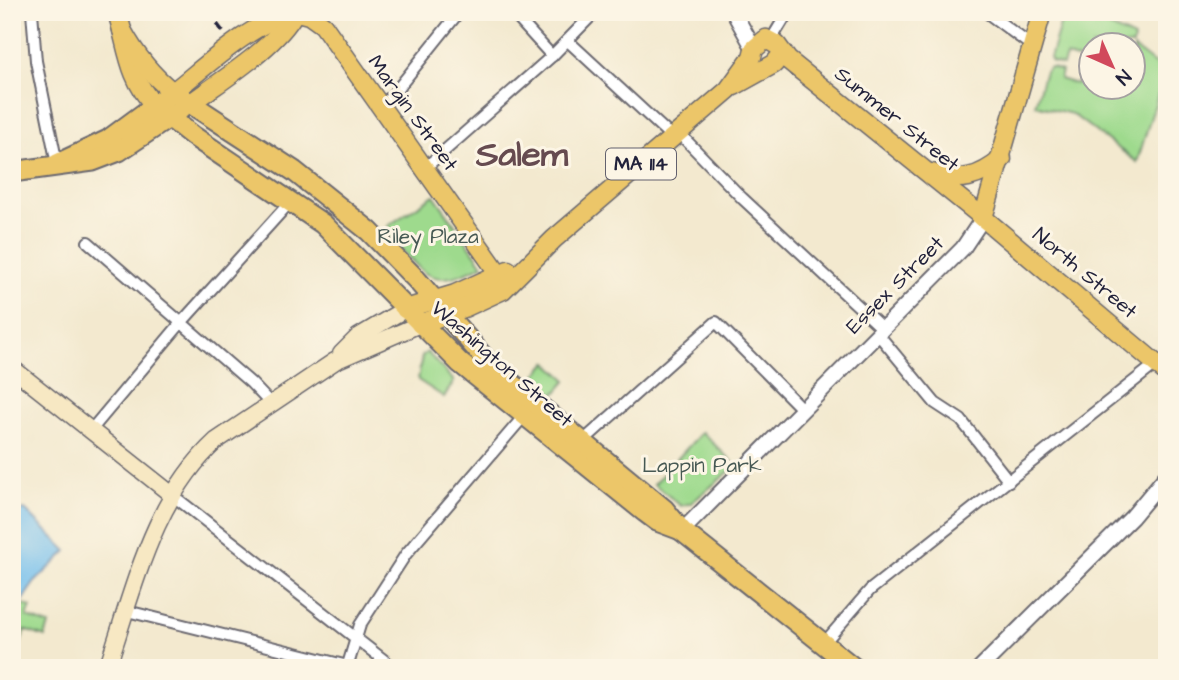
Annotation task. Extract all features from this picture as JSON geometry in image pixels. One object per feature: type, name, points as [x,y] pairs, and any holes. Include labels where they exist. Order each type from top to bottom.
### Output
[{"type":"highway","points":[[162,112],[173,92]]},
{"type":"highway","name":"Washington Street","points":[[173,92],[315,187],[392,253],[492,367],[664,509],[682,531],[824,643],[844,665]]},
{"type":"highway","points":[[12,172],[57,164],[162,112],[191,103]]},
{"type":"highway","name":"Washington Street","points":[[162,112],[333,233],[460,363],[657,521],[682,531]]},
{"type":"main road","points":[[251,32],[262,12]]},
{"type":"main road","points":[[191,103],[273,40],[295,12]]},
{"type":"main road","points":[[119,21],[135,54],[159,81],[173,92],[251,32],[279,16],[295,12],[319,19]]},
{"type":"main road","name":"Essex Street","points":[[983,218],[1042,12]]},
{"type":"main road","name":"Margin Street","points":[[319,19],[499,274]]},
{"type":"main road","points":[[119,21],[125,54],[134,77],[162,112]]},
{"type":"main road","name":"Summer Street","points":[[766,53],[818,83],[983,218]]},
{"type":"main road","name":"MA 114","points":[[420,324],[503,290],[554,239],[676,136],[766,53]]},
{"type":"main road","points":[[923,169],[956,179],[973,177],[1002,159]]},
{"type":"main road","name":"North Street","points":[[983,218],[1164,369]]},
{"type":"main road","name":"MA 114","points":[[433,299],[455,294],[499,274],[554,239]]},
{"type":"main road","points":[[335,361],[358,337],[405,309],[433,299]]},
{"type":"main road","points":[[107,668],[172,494],[184,474],[216,441],[335,361],[420,324]]},
{"type":"main road","points":[[12,368],[172,494]]},
{"type":"street","points":[[32,12],[36,61],[57,164]]},
{"type":"street","points":[[380,106],[391,97],[459,12]]},
{"type":"street","points":[[512,12],[552,56]]},
{"type":"street","points":[[425,168],[552,56],[595,12]]},
{"type":"street","points":[[766,53],[788,12]]},
{"type":"street","points":[[986,12],[1033,47]]},
{"type":"street","name":"Summer Street","points":[[734,13],[766,53]]},
{"type":"street","points":[[568,41],[676,136],[881,331],[935,403],[961,420],[1009,481]]},
{"type":"street","points":[[92,429],[180,324],[291,201]]},
{"type":"street","name":"Essex Street","points":[[682,531],[963,248],[983,218]]},
{"type":"street","points":[[88,242],[251,383],[270,403]]},
{"type":"street","points":[[582,442],[716,322],[802,410]]},
{"type":"street","points":[[824,643],[870,590],[1009,481],[1164,369]]},
{"type":"street","points":[[127,611],[347,667],[354,638],[367,613],[409,550],[524,416]]},
{"type":"street","points":[[980,668],[1132,517],[1167,475]]},
{"type":"street","points":[[172,494],[394,668]]},
{"type":"green space","points":[[1064,12],[1079,12],[1121,32],[1078,32],[1078,59],[1066,56],[1063,65],[1052,62],[1050,58]]},
{"type":"green space","points":[[1148,59],[1165,72],[1137,162],[1072,114],[1035,105],[1045,71],[1050,67],[1062,71],[1060,79],[1076,84],[1078,79],[1078,102],[1148,102]]},
{"type":"green space","name":"Riley Plaza","points":[[434,195],[483,265],[453,277],[430,276],[386,234],[391,231],[388,226]]},
{"type":"green space","points":[[427,352],[454,381],[444,397],[418,380],[422,356]]},
{"type":"green space","points":[[547,362],[567,380],[550,400],[530,382]]},
{"type":"green space","name":"Lappin Park","points":[[702,432],[736,466],[691,503],[681,506],[654,484]]},
{"type":"green space","points":[[12,577],[34,583],[19,603],[31,607],[27,617],[49,625],[45,637],[25,630],[13,665],[18,668],[12,668]]},
{"type":"water","points":[[25,510],[67,551],[34,583],[12,616],[12,517],[16,512]]},
{"type":"railway","points":[[208,12],[224,33]]},
{"type":"district","name":"Salem","points":[[522,154]]}]
